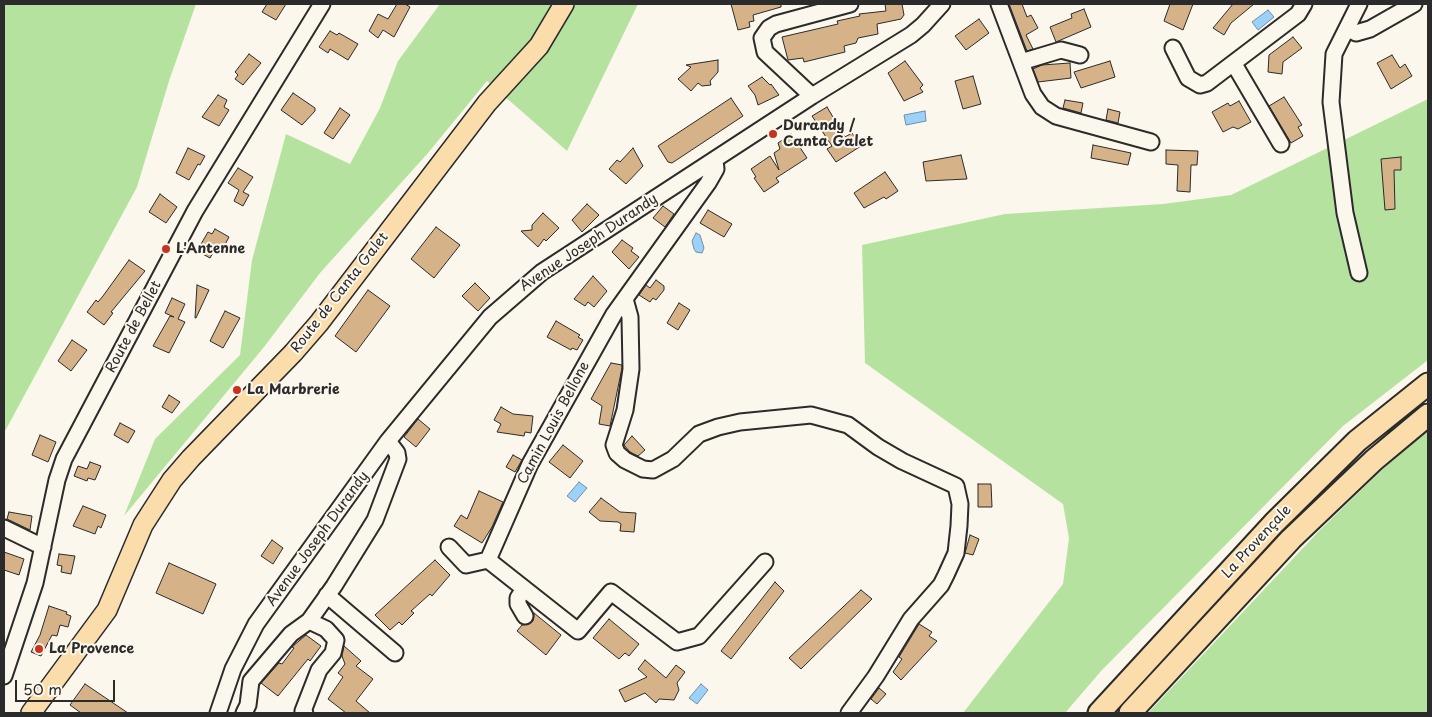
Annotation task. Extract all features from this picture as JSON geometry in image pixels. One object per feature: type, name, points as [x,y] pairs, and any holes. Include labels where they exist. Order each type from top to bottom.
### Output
[{"type":"highway","name":"La Provençale","points":[[1099,713],[1274,523],[1357,441],[1428,384]]},
{"type":"highway","name":"La Provençale","points":[[1130,713],[1291,539],[1374,460],[1428,415]]},
{"type":"main road","name":"Route de Canta Galet","points":[[35,711],[107,610],[143,525],[172,480],[319,323],[487,103],[538,46],[564,4]]},
{"type":"street","name":"Route de Bellet","points":[[4,676],[35,583],[57,480],[64,458],[195,211],[322,4]]},
{"type":"street","points":[[812,96],[765,52],[762,38],[769,28],[776,24],[850,4]]},
{"type":"street","name":"Avenue Joseph Durandy","points":[[218,713],[233,669],[256,624],[388,441],[464,347],[510,298],[542,272],[812,96],[911,35],[942,4]]},
{"type":"street","points":[[999,4],[1033,94],[1042,107],[1056,116],[1151,142]]},
{"type":"street","points":[[1173,48],[1188,78],[1200,85],[1207,83],[1298,14],[1304,4]]},
{"type":"street","points":[[1359,273],[1345,213],[1331,102],[1334,54],[1360,4]]},
{"type":"street","points":[[1347,28],[1356,33],[1370,28],[1414,4]]},
{"type":"street","points":[[1021,62],[1052,51],[1061,50],[1080,55]]},
{"type":"street","points":[[1234,64],[1281,144]]},
{"type":"street","name":"Camin Louis Bellone","points":[[488,560],[530,464],[614,314],[708,183],[716,169],[715,160]]},
{"type":"street","points":[[625,299],[631,332],[631,369],[625,410],[614,439],[617,453],[625,460],[643,469],[653,470],[673,459],[700,434],[718,427],[748,420],[811,415],[848,425],[890,454],[956,486],[960,504],[959,526],[956,553],[946,576],[941,585],[912,619],[876,676],[849,713]]},
{"type":"street","points":[[244,713],[248,705],[252,681],[259,670],[291,634],[309,621],[375,520],[396,468],[397,453],[388,441]]},
{"type":"street","points":[[4,528],[43,547]]},
{"type":"street","points":[[449,547],[466,565],[488,560],[578,631],[612,592],[677,642],[699,636],[765,562]]},
{"type":"street","points":[[524,589],[518,598],[518,604],[525,616]]},
{"type":"street","points":[[327,595],[395,653]]},
{"type":"street","points":[[305,713],[303,711],[319,670],[333,653],[336,640],[326,629],[309,621]]},
{"type":"green space","points":[[4,4],[196,4],[169,81],[137,187],[4,433]]},
{"type":"green space","points":[[440,4],[638,4],[567,151],[487,81],[428,153],[320,273],[264,347],[124,516],[155,439],[240,355],[252,260],[286,134],[350,164],[380,108],[398,61]]},
{"type":"green space","points":[[1428,99],[1428,360],[1343,426],[1102,670],[1065,713],[963,713],[1063,584],[1069,538],[1063,504],[865,363],[862,245],[1005,214],[1163,204],[1231,195]]},
{"type":"green space","points":[[1428,431],[1428,711],[1426,713],[1148,713],[1319,531],[1392,460]]},
{"type":"water","points":[[1268,10],[1274,17],[1258,30],[1252,22]]},
{"type":"water","points":[[925,111],[926,121],[906,125],[904,115]]},
{"type":"water","points":[[696,233],[700,235],[704,248],[702,253],[696,252],[694,249],[692,241]]},
{"type":"water","points":[[579,482],[587,488],[575,502],[567,496]]},
{"type":"water","points":[[701,684],[708,690],[697,704],[689,698]]},
{"type":"building","points":[[267,4],[286,4],[276,20],[262,12]]},
{"type":"building","points":[[397,4],[405,4],[410,7],[394,37],[383,30],[378,38],[369,31],[378,14],[388,19]]},
{"type":"building","points":[[731,4],[781,4],[781,7],[753,15],[754,21],[749,22],[750,27],[738,30]]},
{"type":"building","points":[[885,4],[902,4],[904,15],[901,19],[877,24],[878,34],[858,38],[856,43],[844,46],[845,52],[804,62],[803,58],[788,60],[782,37],[838,24],[837,21],[860,16],[859,14],[886,11]]},
{"type":"building","points":[[1009,4],[1022,4],[1027,17],[1031,15],[1038,28],[1026,35],[1033,49],[1027,51]]},
{"type":"building","points":[[1170,4],[1193,4],[1183,30],[1164,21]]},
{"type":"building","points":[[1233,4],[1254,4],[1231,23],[1224,35],[1213,28]]},
{"type":"building","points":[[1084,9],[1091,27],[1056,42],[1050,27],[1072,18],[1071,14]]},
{"type":"building","points":[[979,19],[989,33],[966,50],[955,36]]},
{"type":"building","points":[[330,31],[337,35],[339,33],[358,44],[348,60],[330,49],[328,53],[319,47]]},
{"type":"building","points":[[1293,37],[1302,48],[1283,62],[1282,74],[1268,72],[1269,55]]},
{"type":"building","points":[[249,54],[261,63],[243,85],[235,79],[238,75],[235,72]]},
{"type":"building","points":[[1392,55],[1400,68],[1405,64],[1412,76],[1391,89],[1377,63]]},
{"type":"building","points":[[718,60],[718,72],[710,81],[711,85],[702,86],[698,83],[691,91],[678,79],[691,67],[686,65]]},
{"type":"building","points":[[905,61],[923,85],[920,88],[923,92],[904,101],[888,73]]},
{"type":"building","points":[[1110,61],[1115,77],[1081,88],[1074,72]]},
{"type":"building","points":[[1070,63],[1071,78],[1038,82],[1033,69],[1042,65]]},
{"type":"building","points":[[973,76],[981,104],[963,109],[955,81]]},
{"type":"building","points":[[762,77],[771,84],[779,95],[758,105],[755,95],[748,86]]},
{"type":"building","points":[[293,93],[315,108],[315,111],[302,125],[281,110]]},
{"type":"building","points":[[218,95],[227,100],[224,107],[229,110],[219,126],[202,117]]},
{"type":"building","points":[[1284,97],[1302,125],[1298,127],[1303,136],[1291,143],[1269,106]]},
{"type":"building","points":[[731,98],[743,116],[672,163],[668,162],[658,146]]},
{"type":"building","points":[[1065,100],[1083,103],[1081,113],[1063,108]]},
{"type":"building","points":[[1239,101],[1251,122],[1238,129],[1233,127],[1223,132],[1212,112],[1228,103],[1230,106]]},
{"type":"building","points":[[827,107],[845,137],[852,133],[861,146],[836,162],[827,149],[832,146],[812,116]]},
{"type":"building","points":[[340,108],[350,115],[333,139],[324,133]]},
{"type":"building","points":[[1108,109],[1120,112],[1118,123],[1106,120]]},
{"type":"building","points":[[791,134],[807,158],[776,178],[779,182],[764,192],[754,178],[756,177],[751,169],[770,156],[779,170],[774,153],[780,149],[778,143]]},
{"type":"building","points":[[1093,145],[1131,153],[1128,165],[1091,158]]},
{"type":"building","points":[[188,148],[205,156],[189,180],[176,173]]},
{"type":"building","points":[[633,148],[643,166],[626,184],[609,169],[617,160],[620,162]]},
{"type":"building","points":[[1166,150],[1198,151],[1197,165],[1191,165],[1190,192],[1177,191],[1178,165],[1166,164]]},
{"type":"building","points":[[961,155],[967,179],[926,181],[923,162]]},
{"type":"building","points":[[1401,157],[1401,170],[1394,170],[1395,209],[1385,210],[1381,159]]},
{"type":"building","points":[[238,168],[253,177],[243,192],[249,195],[243,206],[234,201],[239,190],[228,183]]},
{"type":"building","points":[[885,172],[898,191],[886,199],[884,197],[864,208],[854,193]]},
{"type":"building","points":[[160,194],[177,207],[166,223],[149,212]]},
{"type":"building","points":[[587,204],[599,215],[582,232],[572,220]]},
{"type":"building","points":[[663,206],[674,214],[665,227],[653,218]]},
{"type":"building","points":[[708,210],[732,224],[724,237],[700,223]]},
{"type":"building","points":[[543,213],[559,228],[546,241],[544,239],[538,247],[521,231],[532,230],[532,225]]},
{"type":"building","points":[[436,227],[460,245],[434,278],[411,259]]},
{"type":"building","points":[[215,229],[229,237],[220,254],[214,251],[210,258],[197,251],[208,232],[212,234]]},
{"type":"building","points":[[622,240],[633,248],[631,251],[639,257],[629,269],[612,252]]},
{"type":"building","points":[[129,260],[145,271],[111,312],[113,313],[104,325],[87,312],[96,300],[98,302],[103,296]]},
{"type":"building","points":[[593,276],[607,291],[594,307],[588,302],[585,306],[574,299]]},
{"type":"building","points":[[656,280],[664,286],[664,290],[656,300],[653,298],[650,302],[639,295],[646,285],[650,288]]},
{"type":"building","points":[[475,283],[490,298],[478,311],[462,296]]},
{"type":"building","points":[[197,285],[209,290],[195,318]]},
{"type":"building","points":[[368,290],[390,306],[356,352],[335,336]]},
{"type":"building","points":[[172,298],[185,304],[178,319],[185,322],[169,353],[153,346],[170,316],[174,317],[165,313]]},
{"type":"building","points":[[679,303],[690,310],[678,330],[667,323]]},
{"type":"building","points":[[225,311],[240,318],[223,348],[210,341]]},
{"type":"building","points":[[556,321],[580,335],[578,337],[583,340],[577,350],[572,348],[571,350],[547,337]]},
{"type":"building","points":[[72,340],[87,350],[71,371],[58,361]]},
{"type":"building","points":[[611,363],[622,365],[622,368],[610,426],[599,424],[602,406],[591,399]]},
{"type":"building","points":[[169,395],[180,402],[172,413],[162,407]]},
{"type":"building","points":[[501,407],[513,414],[533,416],[531,433],[525,432],[524,436],[497,432],[501,424],[494,420]]},
{"type":"building","points":[[418,419],[430,429],[416,447],[404,437]]},
{"type":"building","points":[[120,423],[135,431],[128,443],[114,435]]},
{"type":"building","points":[[40,435],[56,442],[48,462],[32,455]]},
{"type":"building","points":[[632,436],[645,450],[638,456],[630,452],[624,445]]},
{"type":"building","points":[[563,445],[583,461],[570,478],[549,462]]},
{"type":"building","points":[[513,455],[522,460],[515,472],[506,467]]},
{"type":"building","points":[[90,462],[101,466],[95,480],[88,478],[87,481],[74,476],[78,466],[87,469]]},
{"type":"building","points":[[978,484],[991,484],[992,507],[978,507]]},
{"type":"building","points":[[479,491],[503,502],[492,527],[482,543],[454,526],[461,515],[467,519]]},
{"type":"building","points":[[601,498],[620,512],[636,513],[634,532],[620,531],[621,524],[618,522],[600,521],[589,512]]},
{"type":"building","points":[[83,506],[106,515],[101,528],[98,526],[95,534],[73,526]]},
{"type":"building","points":[[9,512],[32,516],[30,530],[7,519]]},
{"type":"building","points":[[970,535],[979,539],[973,555],[965,553]]},
{"type":"building","points":[[272,540],[283,548],[273,564],[261,556]]},
{"type":"building","points":[[4,552],[24,559],[19,575],[4,570]]},
{"type":"building","points":[[59,554],[75,556],[71,574],[61,572],[62,566],[57,565]]},
{"type":"building","points":[[435,560],[450,575],[432,596],[430,594],[411,611],[414,613],[402,625],[399,622],[390,630],[375,615]]},
{"type":"building","points":[[169,563],[216,584],[203,614],[156,593]]},
{"type":"building","points":[[775,582],[784,591],[731,659],[721,651]]},
{"type":"building","points":[[861,590],[872,599],[801,669],[789,658]]},
{"type":"building","points":[[49,606],[67,612],[66,614],[71,616],[68,627],[60,625],[57,636],[52,635],[41,656],[31,652],[40,635]]},
{"type":"building","points":[[534,613],[561,635],[546,655],[517,631],[522,625],[533,621]]},
{"type":"building","points":[[609,619],[639,644],[629,656],[625,653],[619,659],[593,638]]},
{"type":"building","points":[[919,624],[932,632],[929,636],[937,641],[901,680],[893,672],[902,659],[899,657]]},
{"type":"building","points":[[306,635],[321,646],[278,696],[261,683],[279,663],[282,664],[294,648],[292,647]]},
{"type":"building","points":[[344,646],[361,661],[356,666],[373,679],[356,701],[370,713],[346,713],[328,699],[343,677],[338,673],[345,664],[342,656]]},
{"type":"building","points":[[645,660],[666,678],[676,665],[685,672],[677,683],[679,690],[674,700],[659,699],[656,703],[645,693],[625,702],[619,690],[647,677],[638,669]]},
{"type":"building","points":[[85,684],[128,713],[81,713],[70,705]]},
{"type":"building","points":[[879,688],[886,694],[877,704],[871,699]]},
{"type":"place","name":"Durandy / Canta Galet","points":[[773,134]]},
{"type":"place","name":"L'Antenne","points":[[166,249]]},
{"type":"place","name":"La Marbrerie","points":[[237,390]]},
{"type":"place","name":"La Provence","points":[[39,649]]}]
